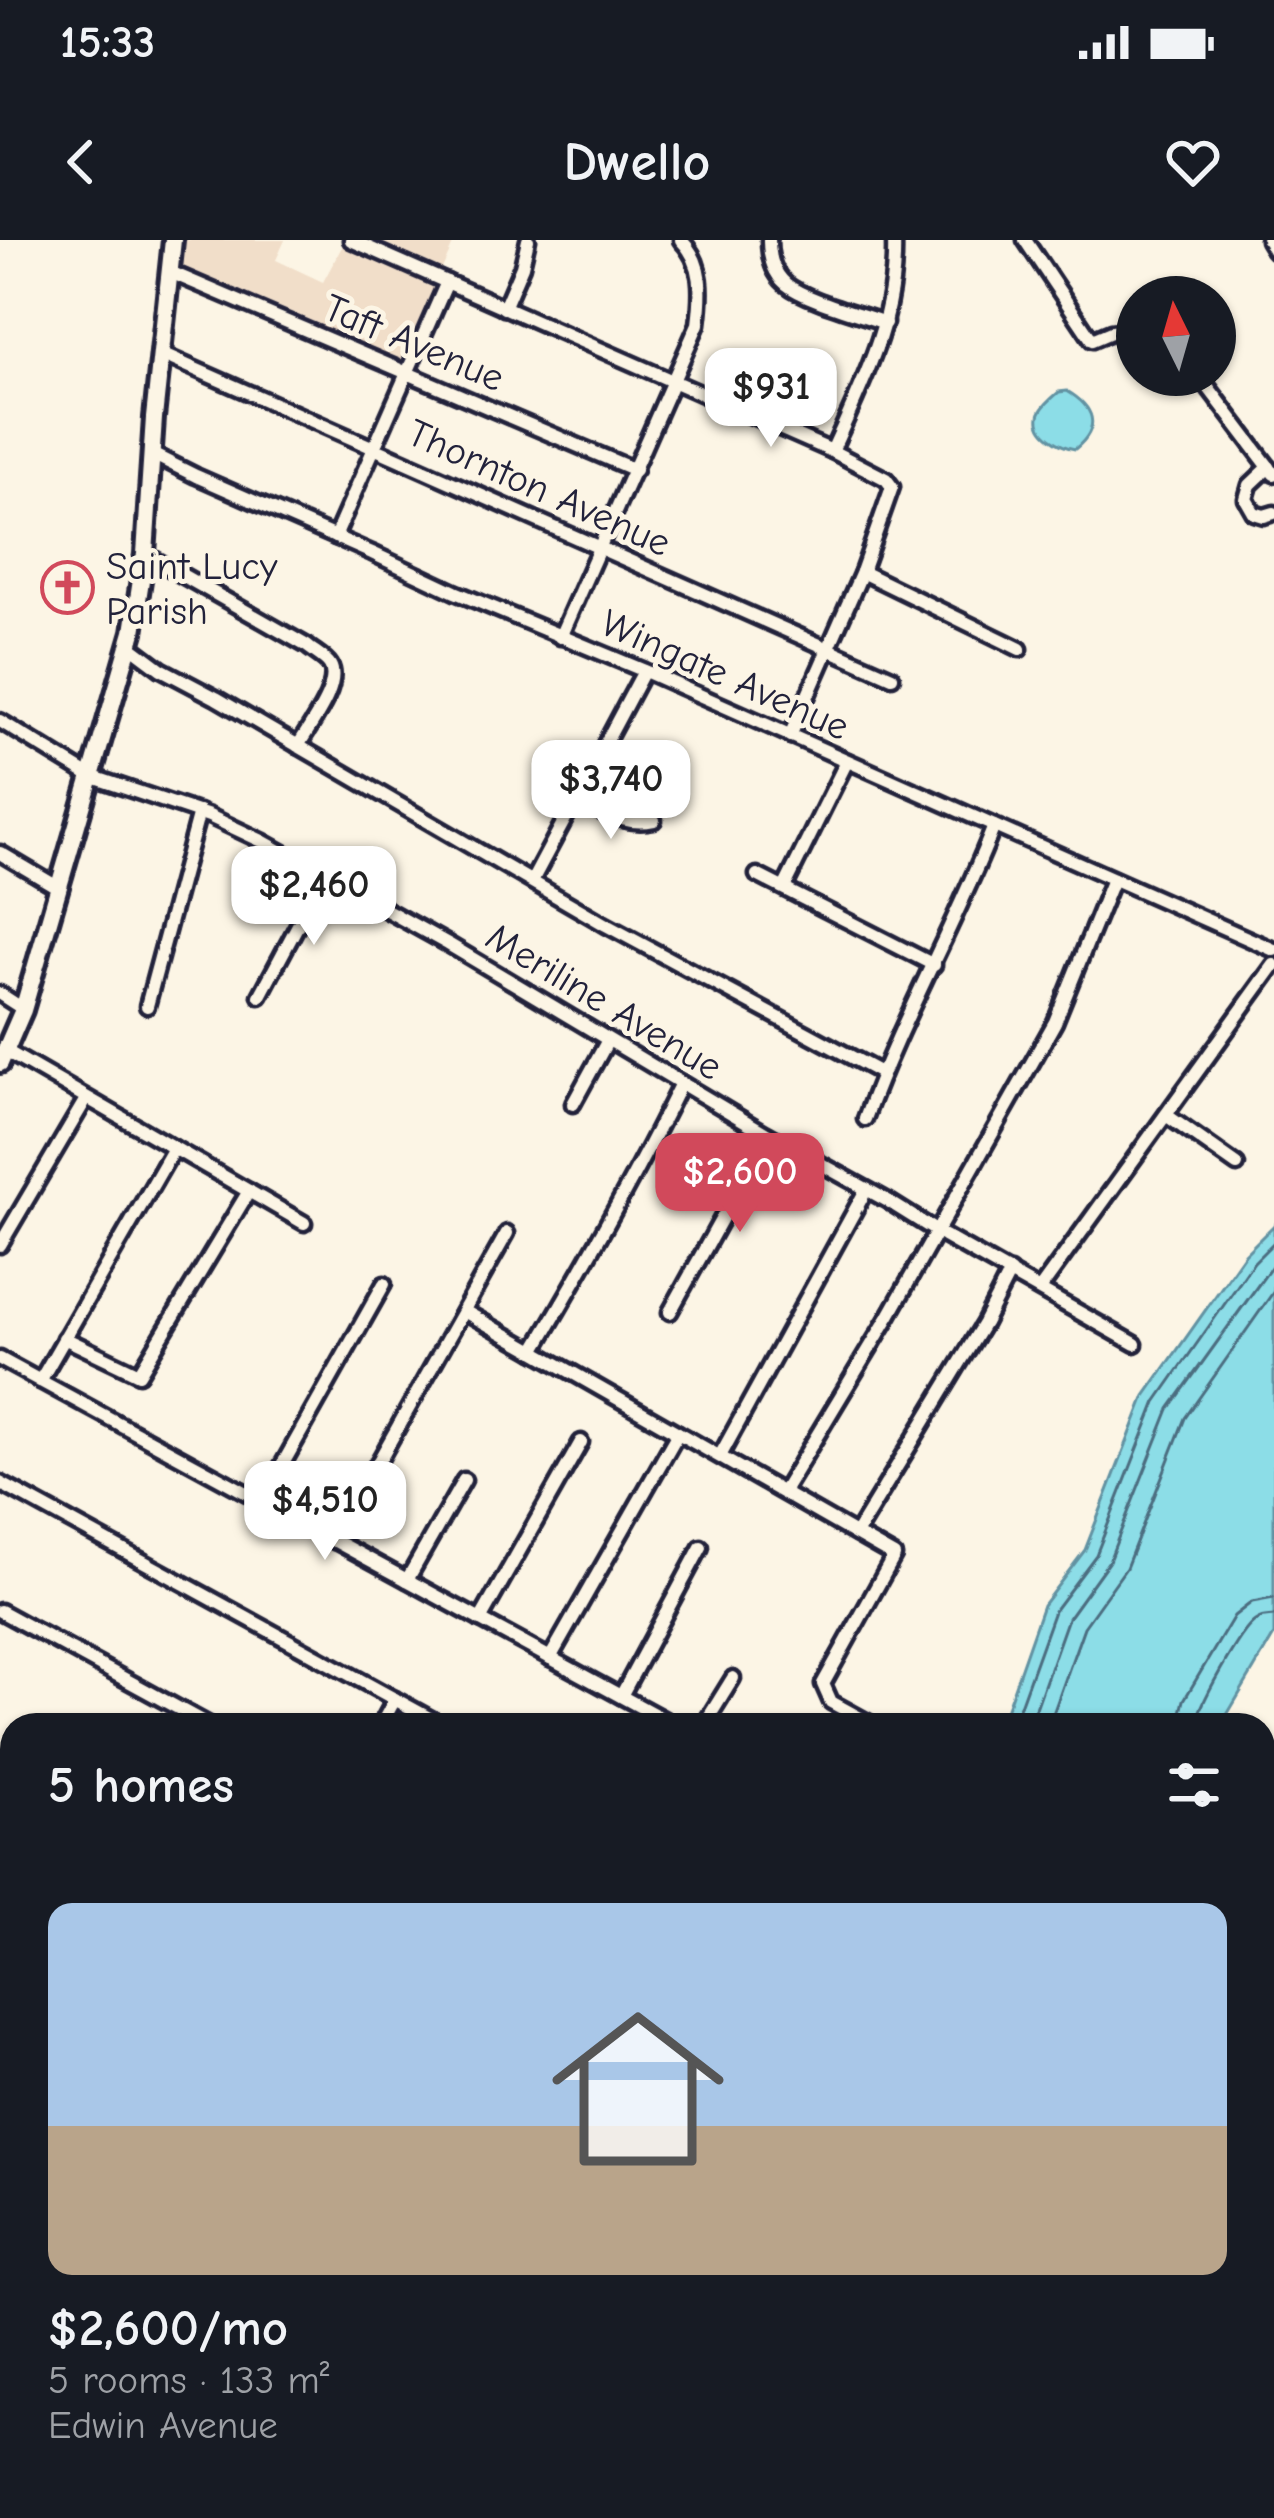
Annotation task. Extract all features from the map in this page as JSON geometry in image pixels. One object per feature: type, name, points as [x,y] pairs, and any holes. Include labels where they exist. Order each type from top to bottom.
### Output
[{"type":"main road","points":[[3,1057],[23,1009],[129,645],[145,554],[173,240]]},
{"type":"street","points":[[350,240],[886,479],[892,487],[862,572],[790,736]]},
{"type":"street","points":[[504,308],[528,240]]},
{"type":"street","points":[[560,637],[696,330],[698,267],[681,240]]},
{"type":"street","points":[[769,240],[771,261],[786,284],[885,323]]},
{"type":"street","points":[[832,451],[877,351],[892,284],[894,240]]},
{"type":"street","points":[[1025,240],[1092,340],[1116,331]]},
{"type":"street","points":[[1268,240],[1274,250]]},
{"type":"street","name":"Taft Avenue","points":[[170,272],[634,470]]},
{"type":"street","points":[[335,537],[447,282]]},
{"type":"street","name":"Thornton Avenue","points":[[161,354],[892,677]]},
{"type":"street","points":[[1215,396],[1272,470],[1250,485],[1246,499],[1254,513],[1274,513]]},
{"type":"street","name":"Wingate Avenue","points":[[152,454],[455,592],[1274,950]]},
{"type":"street","points":[[145,554],[329,663],[331,689],[298,746]]},
{"type":"street","points":[[862,572],[1020,649]]},
{"type":"street","points":[[129,645],[161,669],[654,952],[881,1073]]},
{"type":"street","points":[[532,881],[644,671]]},
{"type":"street","name":"Meriline Avenue","points":[[0,721],[90,776],[199,812],[262,841],[448,944],[768,1135],[1135,1344]]},
{"type":"street","points":[[784,888],[847,761]]},
{"type":"street","points":[[575,800],[624,821],[655,820]]},
{"type":"street","points":[[147,1006],[199,812]]},
{"type":"street","points":[[865,1119],[881,1073],[965,899],[994,826]]},
{"type":"street","points":[[0,853],[59,888]]},
{"type":"street","points":[[757,874],[934,965]]},
{"type":"street","points":[[260,996],[324,876]]},
{"type":"street","points":[[783,1492],[1055,1022],[1113,879]]},
{"type":"street","points":[[1040,1289],[1274,965]]},
{"type":"street","points":[[0,994],[23,1009]]},
{"type":"street","points":[[573,1104],[608,1040]]},
{"type":"street","points":[[3,1057],[304,1223]]},
{"type":"street","points":[[534,1351],[645,1156],[680,1083]]},
{"type":"street","points":[[0,1245],[86,1099]]},
{"type":"street","points":[[1166,1115],[1237,1165]]},
{"type":"street","points":[[670,1312],[768,1135]]},
{"type":"street","points":[[40,1381],[174,1148]]},
{"type":"street","points":[[64,1338],[139,1374],[249,1190]]},
{"type":"street","points":[[720,1456],[866,1190]]},
{"type":"street","points":[[334,1540],[507,1233]]},
{"type":"street","points":[[856,1534],[1010,1272]]},
{"type":"street","points":[[262,1501],[384,1284]]},
{"type":"street","points":[[464,1311],[894,1556],[824,1684],[831,1702],[851,1713]]},
{"type":"street","points":[[0,1359],[652,1713]]},
{"type":"street","points":[[550,1658],[678,1432]]},
{"type":"street","points":[[480,1620],[581,1442]]},
{"type":"street","points":[[407,1580],[464,1480]]},
{"type":"street","points":[[0,1483],[420,1713]]},
{"type":"street","points":[[621,1696],[701,1547]]},
{"type":"street","points":[[0,1611],[187,1713]]},
{"type":"street","points":[[711,1713],[733,1678]]},
{"type":"street","points":[[387,1713],[395,1699]]},
{"type":"shaded area","points":[[184,240],[285,240],[276,260],[323,282],[344,243],[438,284],[402,364],[190,273],[182,267]]},
{"type":"shaded area","points":[[368,240],[455,240],[441,271]]},
{"type":"water","points":[[1067,391],[1091,418],[1089,433],[1075,449],[1051,438],[1039,423],[1047,403]]},
{"type":"water","points":[[1274,1225],[1274,1635],[1228,1713],[1005,1713],[1043,1605],[1085,1550],[1145,1396],[1245,1254]]},
{"type":"place","name":"Saint Lucy Parish","points":[[67,588]]}]
